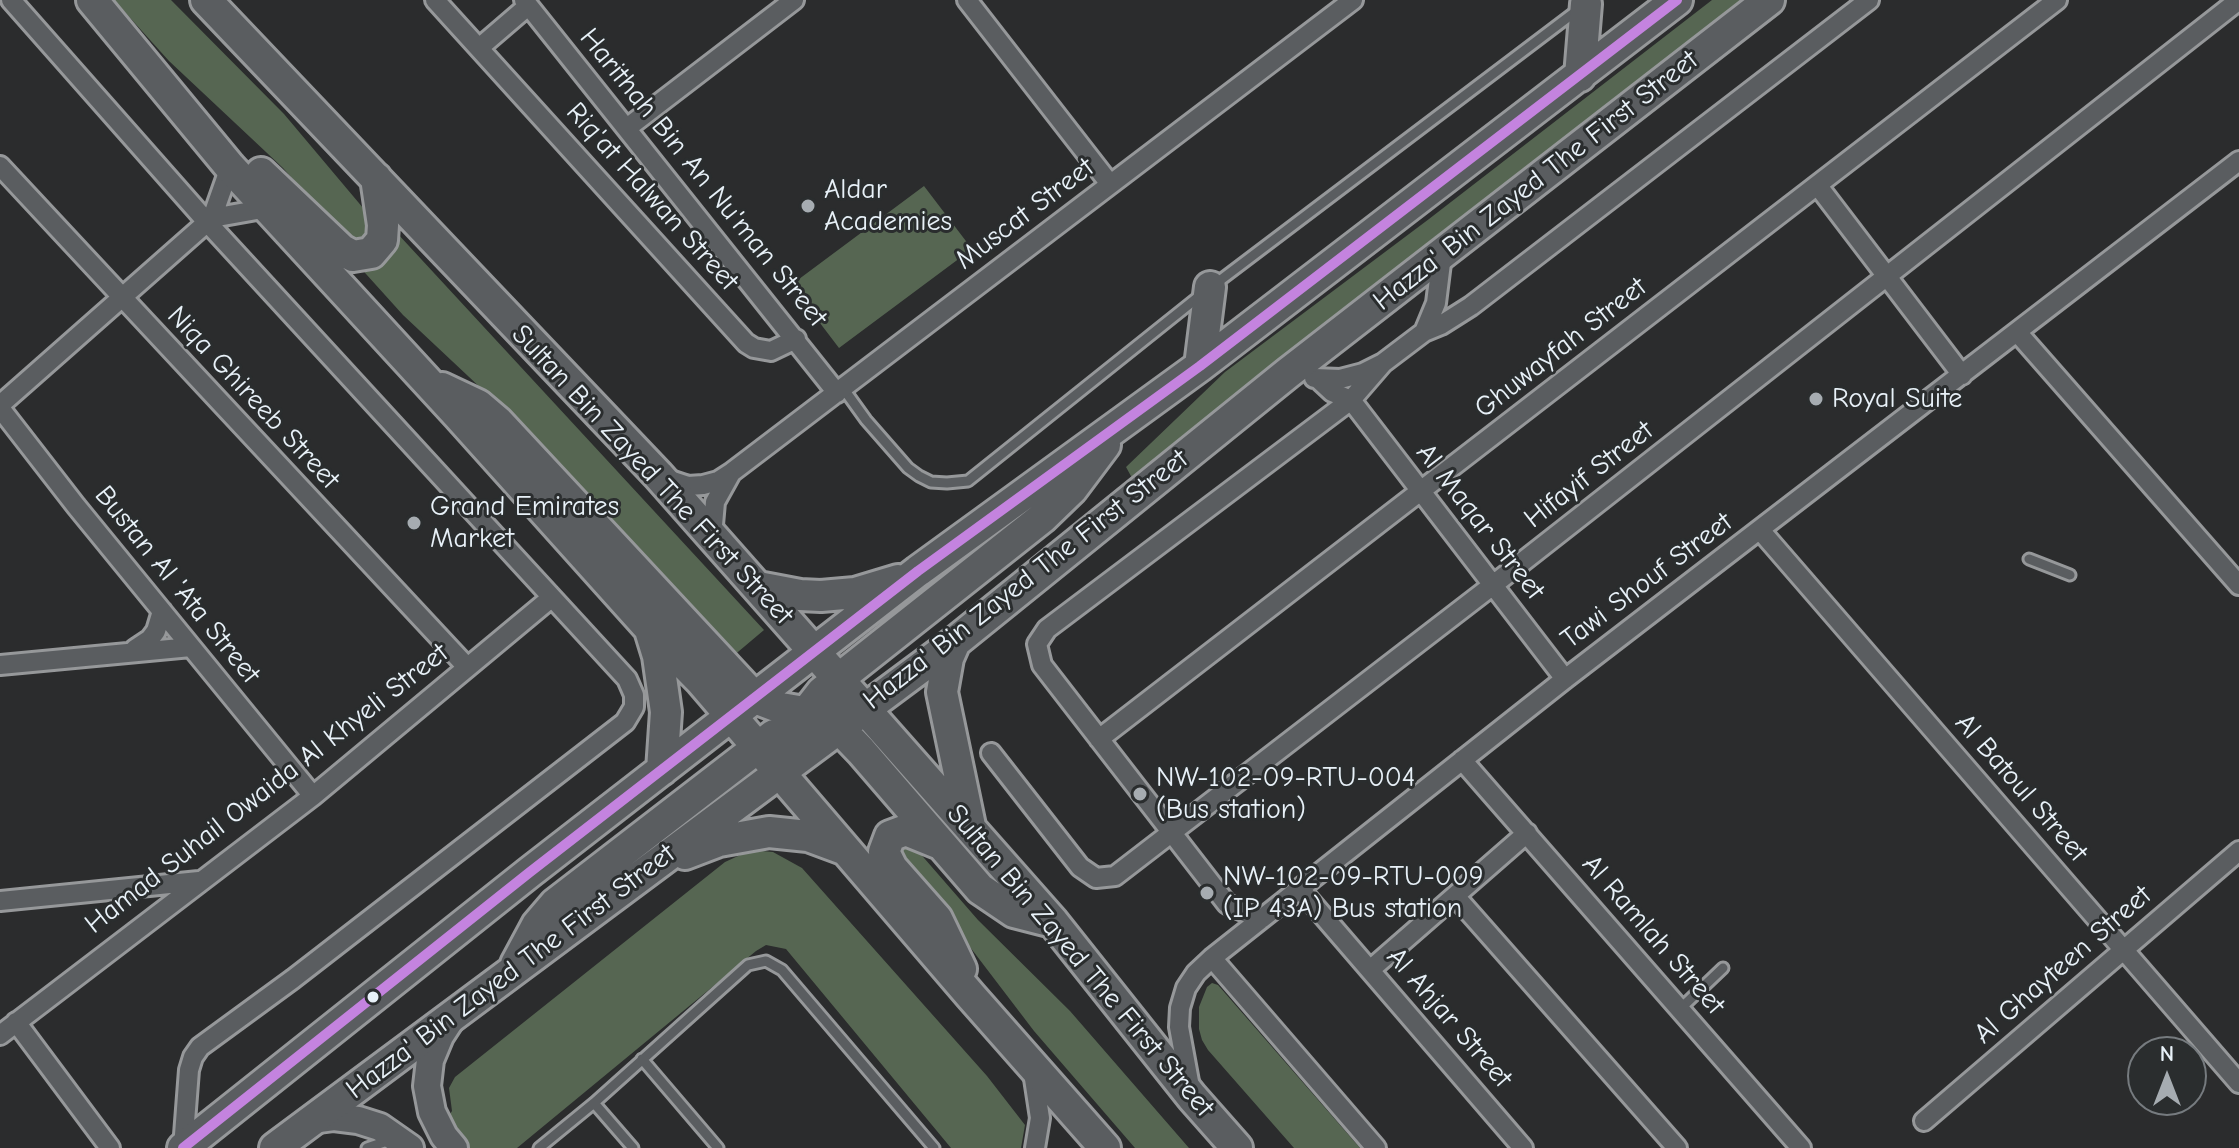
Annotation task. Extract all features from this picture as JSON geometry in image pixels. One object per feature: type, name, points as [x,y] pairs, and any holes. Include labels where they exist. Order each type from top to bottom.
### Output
[{"type":"main road","points":[[92,0],[230,167],[758,747],[1105,1148]]},
{"type":"main road","name":"Sultan Bin Zayed The First Street","points":[[206,0],[658,475],[1053,922],[1192,1097],[1237,1148]]},
{"type":"main road","name":"Hazza' Bin Zayed The First Street","points":[[183,1148],[918,571],[1200,366],[1677,0]]},
{"type":"main road","name":"Hazza' Bin Zayed The First Street","points":[[275,1148],[955,642],[1288,373],[1769,0]]},
{"type":"main road","points":[[1580,76],[1588,2]]},
{"type":"main road","points":[[209,141],[244,158],[342,250],[353,256],[371,253],[382,240],[383,225],[376,178]]},
{"type":"main road","points":[[1200,366],[1210,287]]},
{"type":"main road","points":[[428,383],[478,405],[498,422],[755,698],[838,727],[980,889],[1014,912],[1053,922]]},
{"type":"main road","points":[[513,970],[537,925],[555,904],[758,747],[838,679],[1042,518],[1092,465],[1110,431]]},
{"type":"main road","points":[[758,587],[800,595],[855,593],[918,571]]},
{"type":"main road","points":[[649,628],[658,656],[666,712],[662,770]]},
{"type":"main road","points":[[955,642],[948,658],[942,692],[970,828]]},
{"type":"main road","points":[[778,772],[799,713],[815,653]]},
{"type":"main road","points":[[731,717],[775,711],[834,713],[863,708]]},
{"type":"main road","points":[[940,844],[906,830],[890,836],[884,852],[892,868],[942,928],[971,996]]},
{"type":"main road","points":[[654,867],[719,841],[769,832],[808,836],[847,851]]},
{"type":"street","points":[[11,0],[627,679],[634,695],[634,707],[625,722],[293,979],[200,1047],[189,1070],[183,1148]]},
{"type":"street","name":"Riq'at Halwan Street","points":[[435,0],[746,343],[771,351],[796,339]]},
{"type":"street","points":[[627,128],[794,0]]},
{"type":"street","points":[[967,0],[1110,184]]},
{"type":"street","name":"Muscat Street","points":[[658,475],[688,486],[718,481],[732,472],[1353,0]]},
{"type":"street","points":[[1232,942],[1227,904],[1042,665],[1037,644],[1041,635],[1351,400],[1383,363],[1424,332],[1471,306],[1869,0]]},
{"type":"street","name":"Ghuwayfah Street","points":[[1099,739],[2057,0]]},
{"type":"street","name":"Hifayif Street","points":[[991,753],[1080,867],[1096,878],[1115,876],[1493,585],[2235,1]]},
{"type":"street","points":[[479,48],[526,3]]},
{"type":"street","name":"Harithah Bin An Nu'man Street","points":[[526,3],[840,390]]},
{"type":"street","name":"Tawi Shouf Street","points":[[1192,1097],[1179,1027],[1180,1008],[1186,988],[1212,958],[1565,679],[2239,161]]},
{"type":"street","name":"Niqa Ghireeb Street","points":[[0,166],[467,667]]},
{"type":"street","points":[[0,406],[209,220],[230,167]]},
{"type":"street","points":[[1818,186],[1962,375]]},
{"type":"street","points":[[209,220],[268,208]]},
{"type":"street","points":[[1424,332],[1436,303],[1442,255]]},
{"type":"street","points":[[2017,332],[2239,585]]},
{"type":"street","points":[[1288,373],[1318,379],[1351,377],[1383,363]]},
{"type":"street","name":"Al Maqar Street","points":[[1318,379],[1332,392],[1351,400],[1565,679]]},
{"type":"street","name":"Bustan Al 'Ata Street","points":[[0,406],[313,796]]},
{"type":"street","name":"Muscat Street","points":[[712,536],[715,502],[732,472]]},
{"type":"street","name":"Al Batoul Street","points":[[1760,530],[2239,1083]]},
{"type":"street","name":"Hamad Suhail Owaida Al Khyeli Street","points":[[0,1035],[313,796],[551,598]]},
{"type":"street","points":[[132,651],[150,639],[162,611]]},
{"type":"street","points":[[0,665],[191,647]]},
{"type":"street","name":"Al Ramlah Street","points":[[1462,760],[1801,1148]]},
{"type":"street","points":[[1370,970],[1527,833]]},
{"type":"street","name":"Al Ghayteen Street","points":[[1924,1121],[2239,851]]},
{"type":"street","points":[[0,901],[199,881]]},
{"type":"street","name":"Al Ahjar Street","points":[[1300,889],[1523,1148]]},
{"type":"street","points":[[1455,896],[1677,1148]]},
{"type":"street","points":[[1227,904],[1261,919]]},
{"type":"street","points":[[1212,958],[1376,1148]]},
{"type":"street","points":[[454,1148],[432,1112],[427,1086],[430,1060],[440,1036],[455,1013]]},
{"type":"street","points":[[16,1022],[113,1147]]},
{"type":"street","points":[[1032,1065],[1040,1118],[1035,1148]]},
{"type":"street","points":[[311,1120],[334,1117],[358,1120],[380,1127],[405,1144]]},
{"type":"lane","points":[[840,390],[908,468],[919,476],[931,482],[968,481],[1210,287],[1588,2]]},
{"type":"lane","points":[[2029,559],[2070,575]]},
{"type":"lane","points":[[542,1147],[748,965],[766,961],[782,970],[934,1148]]},
{"type":"lane","points":[[1680,1009],[1723,968]]},
{"type":"lane","points":[[642,1059],[718,1148]]},
{"type":"lane","points":[[594,1103],[633,1148]]},
{"type":"lane","points":[[367,1148],[387,1141],[405,1144]]},
{"type":"green space","points":[[114,0],[171,0],[284,114],[369,215],[374,222],[363,243],[346,239],[283,168],[169,61]]},
{"type":"green space","points":[[1712,0],[1742,0],[1132,478],[1126,467],[1225,372]]},
{"type":"green space","points":[[924,186],[972,249],[839,348],[791,285]]},
{"type":"green space","points":[[397,233],[764,630],[732,657],[501,407],[403,315],[357,264]]},
{"type":"green space","points":[[911,843],[978,920],[1070,1011],[1189,1148],[1135,1148],[1034,1031],[893,846]]},
{"type":"green space","points":[[751,850],[773,852],[802,868],[987,1076],[1025,1125],[1021,1148],[951,1148],[786,949],[766,945],[517,1148],[469,1148],[446,1120],[452,1111],[449,1088],[455,1077],[725,862]]},
{"type":"green space","points":[[1212,983],[1218,985],[1360,1148],[1294,1148],[1202,1040],[1199,1007],[1207,987]]},
{"type":"transit line","points":[[183,1148],[530,872],[918,571],[1200,366],[1677,0]]},
{"type":"place","name":"Aldar Academies","points":[[808,206]]},
{"type":"place","name":"Royal Suite","points":[[1816,399]]},
{"type":"place","name":"Grand Emirates Market","points":[[414,523]]},
{"type":"place","name":"NW-102-09-RTU-004 (Bus station)","points":[[1140,794]]},
{"type":"place","name":"NW-102-09-RTU-009 (IP 43A) Bus station","points":[[1207,893]]}]
